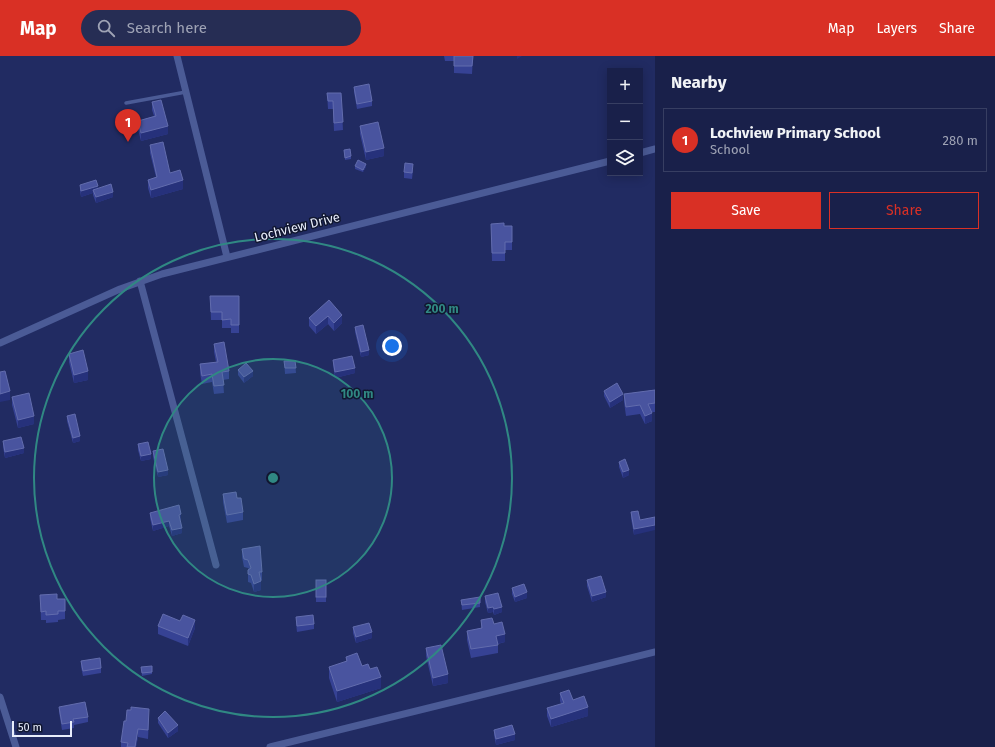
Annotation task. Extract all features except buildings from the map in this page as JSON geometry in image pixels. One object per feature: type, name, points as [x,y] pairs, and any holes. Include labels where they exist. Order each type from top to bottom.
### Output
[{"type":"street","points":[[177,56],[227,257]]},
{"type":"street","points":[[643,152],[655,149]]},
{"type":"street","name":"Lochview Drive","points":[[0,343],[140,281],[227,257],[607,161]]},
{"type":"street","points":[[140,281],[216,565]]},
{"type":"street","points":[[270,747],[655,652]]},
{"type":"street","points":[[0,697],[16,747]]},
{"type":"lane","points":[[126,103],[186,92]]},
{"type":"place","name":"Lochview Primary School","points":[[128,142]]}]
